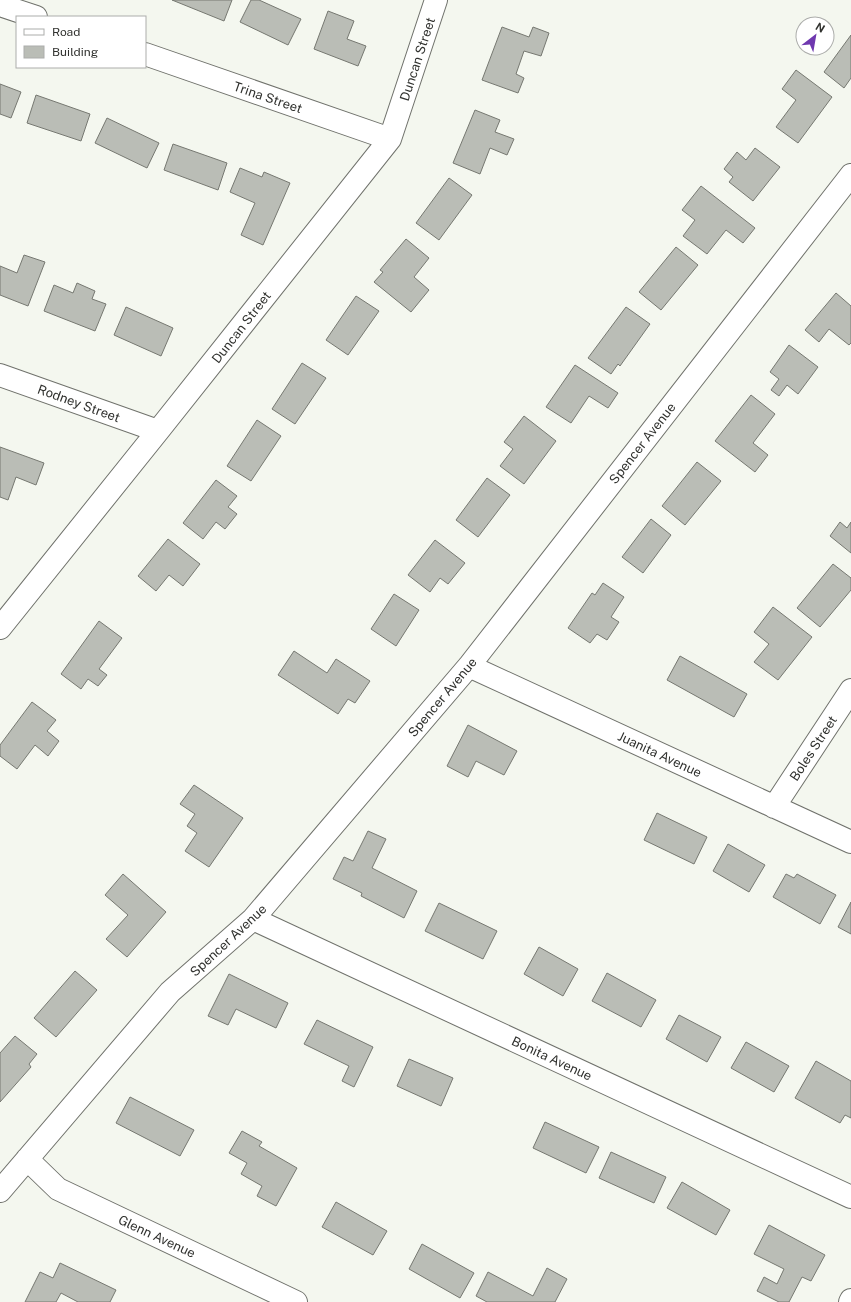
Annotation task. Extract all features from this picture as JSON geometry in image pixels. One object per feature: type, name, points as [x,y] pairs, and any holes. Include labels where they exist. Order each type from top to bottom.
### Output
[{"type":"street","name":"Duncan Street","points":[[0,628],[390,139],[436,0]]},
{"type":"street","points":[[0,5],[33,16]]},
{"type":"street","name":"Trina Street","points":[[146,54],[390,139]]},
{"type":"street","name":"Spencer Avenue","points":[[0,1191],[170,992],[253,919],[469,666],[851,175]]},
{"type":"street","name":"Rodney Street","points":[[0,375],[158,431]]},
{"type":"street","name":"Juanita Avenue","points":[[469,666],[851,842]]},
{"type":"street","name":"Boles Street","points":[[774,807],[851,690]]},
{"type":"street","name":"Bonita Avenue","points":[[253,919],[851,1197]]},
{"type":"street","name":"Glenn Avenue","points":[[27,1159],[58,1189],[296,1302]]},
{"type":"building","points":[[172,0],[232,0],[224,21]]},
{"type":"building","points":[[251,0],[259,0],[301,19],[288,45],[240,22]]},
{"type":"building","points":[[328,11],[354,21],[347,39],[366,46],[358,66],[314,49]]},
{"type":"building","points":[[502,27],[529,37],[533,27],[549,33],[541,56],[524,51],[516,74],[524,78],[518,93],[482,80]]},
{"type":"building","points":[[851,35],[851,78],[844,88],[824,72]]},
{"type":"building","points":[[796,70],[832,97],[798,143],[776,127],[796,100],[782,89]]},
{"type":"building","points":[[0,84],[21,92],[11,118],[0,114]]},
{"type":"building","points":[[36,95],[90,114],[81,141],[27,123]]},
{"type":"building","points":[[475,110],[500,120],[495,132],[514,139],[507,155],[490,148],[480,174],[453,163]]},
{"type":"building","points":[[107,118],[159,143],[147,168],[95,143]]},
{"type":"building","points":[[173,144],[227,163],[218,190],[164,170]]},
{"type":"building","points":[[755,148],[780,167],[753,201],[729,182],[733,177],[724,169],[737,152],[746,160]]},
{"type":"building","points":[[240,168],[262,177],[264,172],[290,183],[263,245],[241,235],[255,203],[230,192]]},
{"type":"building","points":[[449,178],[472,195],[439,240],[416,223]]},
{"type":"building","points":[[701,186],[755,228],[743,243],[726,230],[707,254],[683,236],[695,220],[682,210]]},
{"type":"building","points":[[406,239],[429,258],[414,277],[429,290],[411,312],[374,282],[383,272],[380,270]]},
{"type":"building","points":[[676,247],[698,265],[661,310],[639,292]]},
{"type":"building","points":[[24,255],[45,262],[28,306],[0,295],[0,266],[17,273]]},
{"type":"building","points":[[77,283],[95,291],[92,299],[106,304],[95,331],[44,311],[54,285],[73,293]]},
{"type":"building","points":[[836,293],[851,306],[851,343],[849,345],[829,329],[819,342],[805,330]]},
{"type":"building","points":[[356,296],[379,311],[348,355],[326,340]]},
{"type":"building","points":[[126,307],[173,328],[161,356],[114,335]]},
{"type":"building","points":[[626,307],[650,324],[620,366],[618,364],[611,374],[588,358]]},
{"type":"building","points":[[789,345],[818,367],[798,394],[787,385],[779,396],[771,390],[779,379],[770,372]]},
{"type":"building","points":[[302,363],[326,378],[295,424],[272,409]]},
{"type":"building","points":[[575,365],[618,393],[608,408],[589,396],[571,423],[546,407]]},
{"type":"building","points":[[751,395],[775,414],[753,443],[768,455],[755,472],[715,441]]},
{"type":"building","points":[[524,416],[556,441],[524,484],[500,466],[513,449],[504,442]]},
{"type":"building","points":[[257,420],[281,436],[251,481],[227,466]]},
{"type":"building","points":[[0,447],[44,463],[36,485],[16,477],[8,500],[0,497]]},
{"type":"building","points":[[697,462],[721,481],[685,525],[662,506]]},
{"type":"building","points":[[487,478],[510,495],[478,537],[456,520]]},
{"type":"building","points":[[216,480],[237,496],[228,507],[237,514],[225,529],[216,522],[203,539],[183,523]]},
{"type":"building","points":[[651,519],[671,535],[643,573],[622,557]]},
{"type":"building","points":[[840,522],[847,528],[851,522],[851,553],[830,536]]},
{"type":"building","points":[[168,539],[200,564],[183,586],[169,575],[156,591],[138,576]]},
{"type":"building","points":[[435,540],[465,563],[448,584],[440,578],[430,592],[408,575]]},
{"type":"building","points":[[833,564],[851,578],[851,590],[820,627],[797,608]]},
{"type":"building","points":[[603,583],[624,597],[611,617],[619,622],[607,640],[597,634],[590,643],[568,628],[592,593],[595,595]]},
{"type":"building","points":[[394,594],[419,610],[396,646],[371,629]]},
{"type":"building","points":[[773,607],[812,637],[778,680],[754,662],[769,644],[754,632]]},
{"type":"building","points":[[99,621],[122,638],[99,669],[107,675],[98,686],[88,679],[81,689],[61,674]]},
{"type":"building","points":[[294,651],[327,673],[336,659],[370,681],[355,703],[348,699],[338,714],[278,675]]},
{"type":"building","points":[[680,656],[747,694],[734,717],[667,680]]},
{"type":"building","points":[[32,702],[56,720],[47,731],[59,741],[48,756],[35,745],[17,769],[0,756],[0,745]]},
{"type":"building","points":[[468,725],[517,751],[504,775],[476,761],[468,777],[447,766]]},
{"type":"building","points":[[194,785],[243,818],[209,867],[185,851],[197,833],[187,826],[195,814],[180,804]]},
{"type":"building","points":[[657,813],[707,837],[694,864],[644,840]]},
{"type":"building","points":[[368,831],[386,839],[372,868],[417,891],[404,918],[361,896],[362,893],[333,879],[344,857],[353,861]]},
{"type":"building","points":[[728,844],[765,865],[749,892],[713,871]]},
{"type":"building","points":[[123,874],[166,912],[127,957],[106,939],[128,915],[105,895]]},
{"type":"building","points":[[786,874],[794,878],[797,874],[836,895],[820,924],[773,897]]},
{"type":"building","points":[[851,902],[851,934],[838,927]]},
{"type":"building","points":[[439,903],[497,931],[483,959],[425,931]]},
{"type":"building","points":[[539,947],[578,969],[563,996],[524,974]]},
{"type":"building","points":[[75,971],[97,990],[56,1037],[34,1018]]},
{"type":"building","points":[[607,973],[656,1000],[641,1027],[592,1001]]},
{"type":"building","points":[[229,974],[288,1003],[276,1028],[236,1009],[228,1025],[208,1016]]},
{"type":"building","points":[[679,1015],[721,1037],[707,1062],[666,1039]]},
{"type":"building","points":[[317,1020],[373,1047],[354,1087],[342,1081],[349,1066],[304,1044]]},
{"type":"building","points":[[15,1036],[37,1054],[29,1064],[31,1067],[0,1102],[0,1053]]},
{"type":"building","points":[[746,1042],[789,1066],[774,1092],[731,1068]]},
{"type":"building","points":[[409,1059],[453,1078],[441,1106],[397,1086]]},
{"type":"building","points":[[816,1061],[851,1081],[851,1118],[845,1115],[840,1123],[795,1098]]},
{"type":"building","points":[[130,1097],[194,1130],[180,1156],[116,1123]]},
{"type":"building","points":[[545,1122],[599,1147],[586,1173],[533,1148]]},
{"type":"building","points":[[242,1131],[262,1142],[259,1146],[297,1168],[276,1206],[257,1196],[262,1186],[241,1174],[247,1163],[229,1153]]},
{"type":"building","points":[[611,1152],[666,1177],[654,1203],[599,1178]]},
{"type":"building","points":[[682,1182],[730,1210],[716,1235],[667,1208]]},
{"type":"building","points":[[336,1202],[387,1231],[373,1255],[322,1227]]},
{"type":"building","points":[[769,1225],[825,1255],[811,1281],[802,1277],[789,1302],[779,1302],[757,1291],[764,1277],[777,1284],[784,1269],[754,1254]]},
{"type":"building","points":[[422,1244],[474,1273],[460,1298],[409,1269]]},
{"type":"building","points":[[60,1263],[116,1290],[110,1302],[78,1302],[61,1293],[56,1302],[25,1302],[40,1272],[53,1278]]},
{"type":"building","points":[[547,1268],[567,1279],[555,1302],[487,1302],[476,1296],[488,1272],[533,1296]]}]
